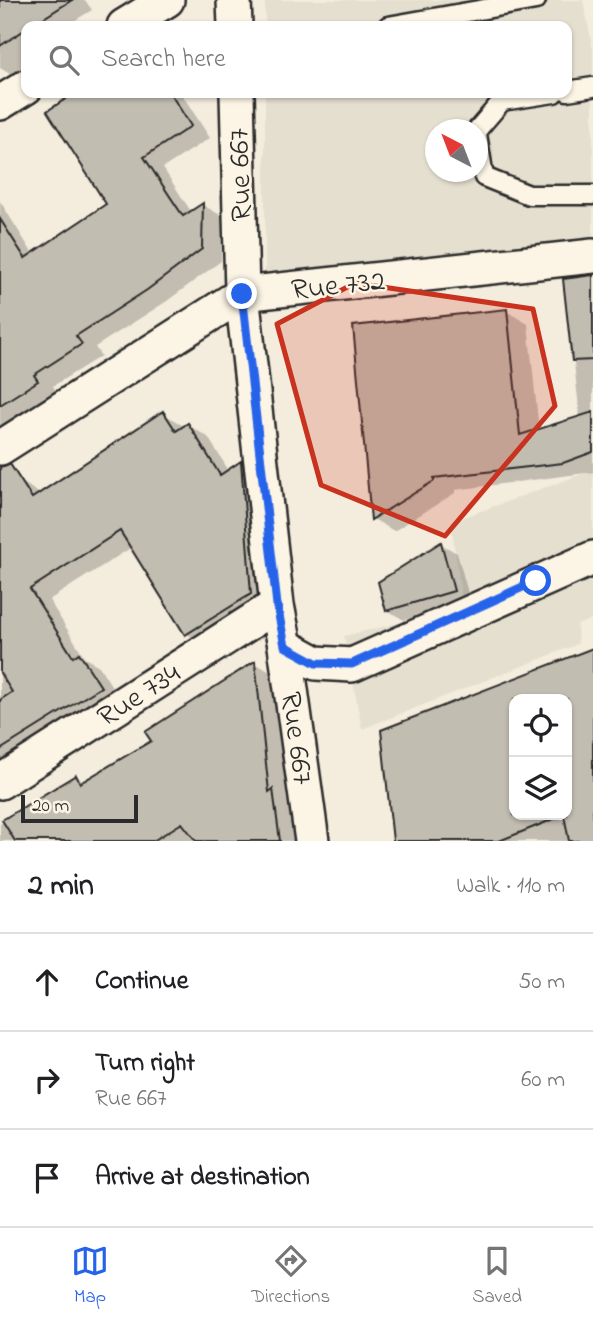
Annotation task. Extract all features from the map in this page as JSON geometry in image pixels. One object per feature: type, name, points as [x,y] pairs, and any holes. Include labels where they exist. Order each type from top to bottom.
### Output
[{"type":"street","points":[[132,21],[167,0]]},
{"type":"street","points":[[234,0],[235,21]]},
{"type":"street","points":[[0,103],[21,90]]},
{"type":"street","name":"Rue 667","points":[[237,98],[242,294],[277,605],[312,841]]},
{"type":"street","name":"Rue 732","points":[[0,448],[242,294],[593,256]]},
{"type":"street","points":[[285,646],[316,663],[352,664],[593,558]]},
{"type":"street","name":"Rue 734","points":[[0,782],[277,605]]},
{"type":"lane","points":[[417,21],[537,0]]},
{"type":"lane","points":[[572,90],[593,87]]},
{"type":"lane","points":[[487,119],[502,101],[522,98]]},
{"type":"lane","points":[[488,179],[528,195],[593,195]]},
{"type":"highlighted area","points":[[355,283],[533,309],[555,406],[445,536],[321,485],[277,324]]},
{"type":"shaded area","points":[[265,0],[583,0],[593,49],[593,237],[265,273],[265,98],[572,98],[572,21],[265,21]]},
{"type":"shaded area","points":[[593,470],[593,619],[577,625],[578,644],[362,729],[344,636],[463,608],[451,522]]},
{"type":"building","points":[[0,0],[72,0],[39,21],[21,21],[21,32],[0,46]]},
{"type":"building","points":[[67,98],[173,98],[191,126],[144,157],[183,216],[203,203],[202,249],[147,290],[76,336],[82,344],[34,375],[38,381],[0,405],[0,219],[25,258],[106,204],[47,111]]},
{"type":"building","points":[[593,275],[593,360],[572,361],[563,279]]},
{"type":"building","points":[[507,309],[520,435],[593,412],[593,452],[563,463],[434,478],[434,481],[371,520],[353,326]]},
{"type":"building","points":[[163,411],[176,431],[188,423],[220,475],[241,461],[251,594],[185,635],[120,531],[30,589],[73,657],[79,653],[101,687],[0,750],[0,700],[12,692],[0,673],[0,467],[10,464],[32,498]]},
{"type":"building","points":[[441,542],[454,591],[386,611],[378,582]]},
{"type":"building","points":[[593,648],[593,841],[569,841],[565,820],[572,820],[572,694],[509,694],[509,820],[552,820],[499,841],[393,841],[381,730]]},
{"type":"building","points":[[255,661],[269,792],[273,789],[280,841],[196,841],[182,823],[153,841],[15,841],[2,820],[76,775],[80,783],[151,741],[145,732]]},
{"type":"route","points":[[242,294],[277,605],[285,646],[316,663],[352,664],[536,581]]}]
